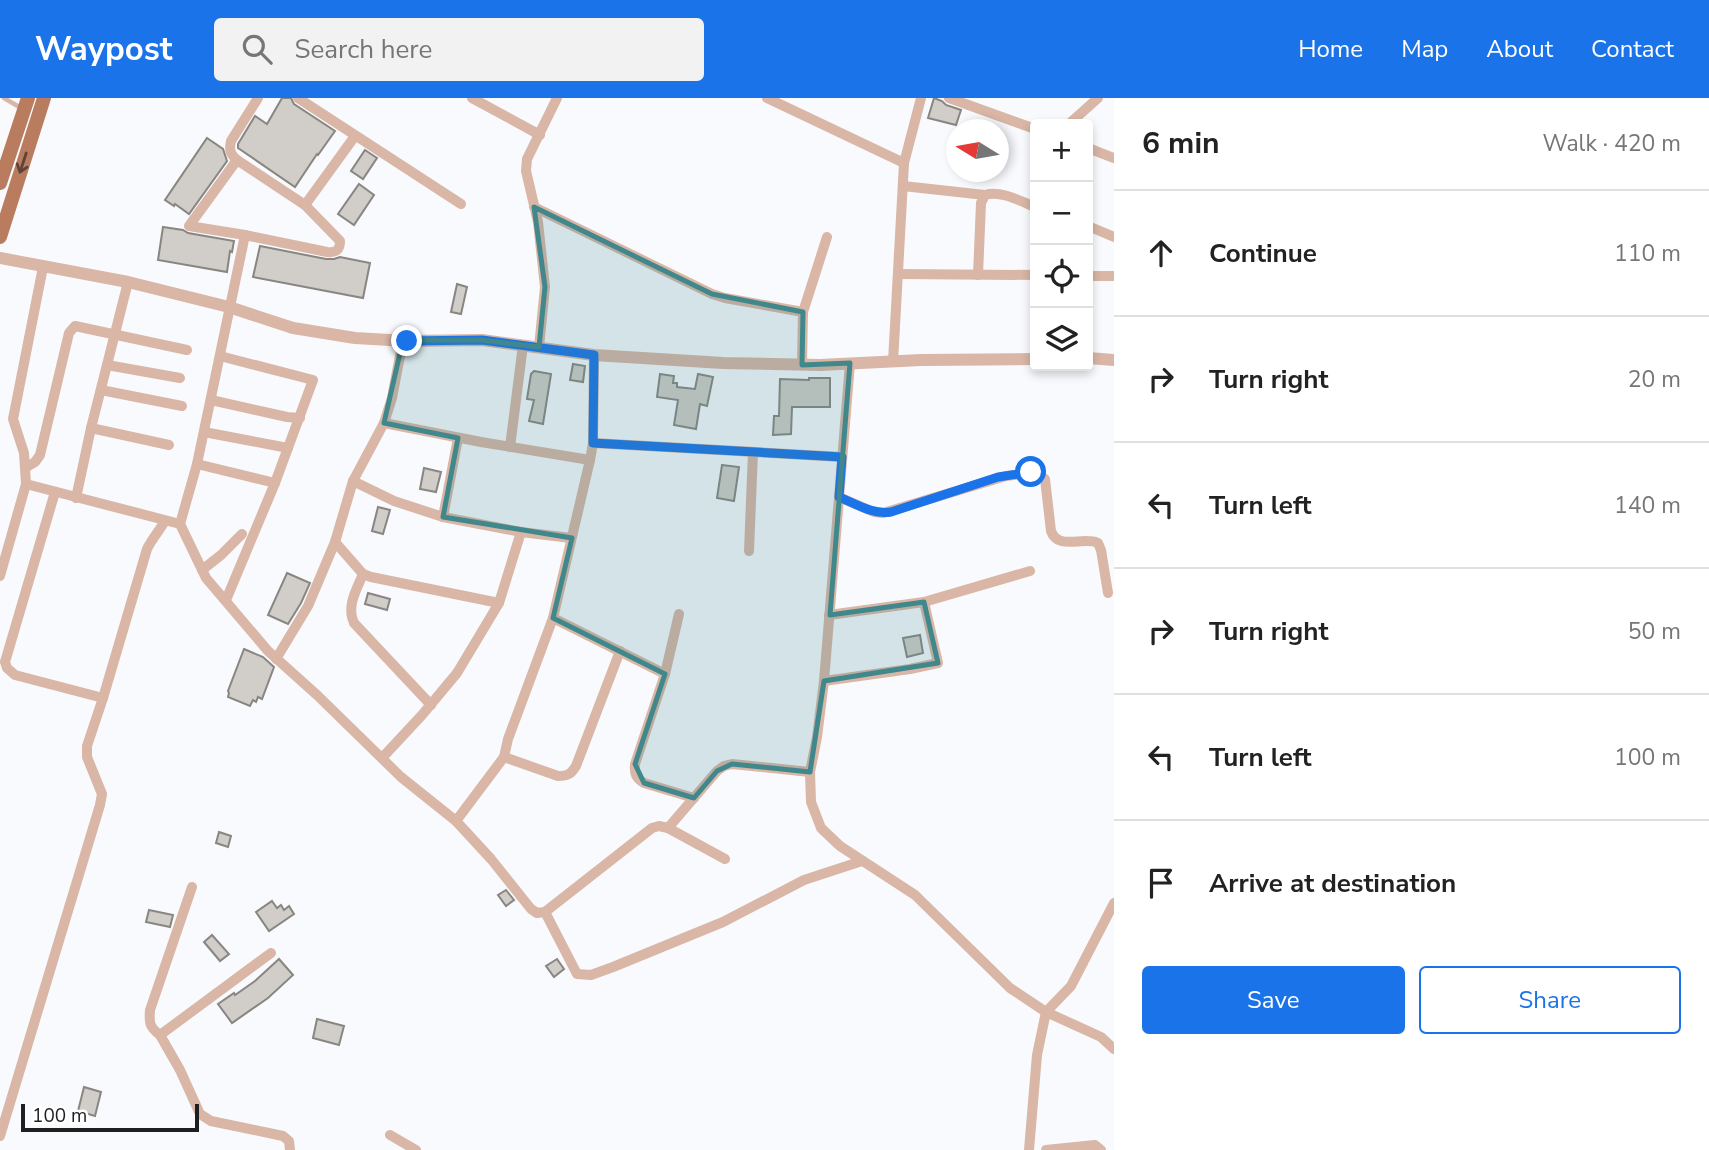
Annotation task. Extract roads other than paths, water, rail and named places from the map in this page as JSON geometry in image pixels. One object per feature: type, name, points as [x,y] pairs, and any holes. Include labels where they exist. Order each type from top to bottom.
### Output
[{"type":"main road","points":[[0,237],[44,98]]},
{"type":"main road","points":[[0,183],[26,104]]},
{"type":"street","points":[[237,160],[189,226],[327,252],[334,253],[338,250],[341,241],[305,205],[231,155],[231,141],[258,98]]},
{"type":"street","points":[[298,98],[461,204]]},
{"type":"street","points":[[472,98],[540,135]]},
{"type":"street","points":[[539,347],[545,287],[538,222],[526,170],[527,159],[557,98]]},
{"type":"street","points":[[767,98],[904,163]]},
{"type":"street","points":[[893,362],[904,163],[921,98]]},
{"type":"street","points":[[948,98],[1030,127]]},
{"type":"street","points":[[1075,119],[1098,98]]},
{"type":"street","points":[[305,205],[355,136]]},
{"type":"street","points":[[1093,150],[1114,158]]},
{"type":"street","points":[[903,186],[985,195],[993,192],[1030,205]]},
{"type":"street","points":[[978,275],[981,203],[985,195]]},
{"type":"street","points":[[534,207],[712,294],[803,312]]},
{"type":"street","points":[[1093,228],[1114,237]]},
{"type":"street","points":[[245,235],[197,464],[180,524],[206,578],[276,659],[401,777],[456,821],[537,913],[545,912],[652,828],[668,828],[725,859]]},
{"type":"street","points":[[802,365],[803,312],[827,237]]},
{"type":"street","points":[[0,258],[128,282],[229,307],[297,329],[355,338],[482,340],[594,355],[723,363],[802,365],[1030,359]]},
{"type":"street","points":[[0,576],[26,484],[24,453],[13,419],[43,267]]},
{"type":"street","points":[[898,274],[1030,275]]},
{"type":"street","points":[[1093,276],[1114,276]]},
{"type":"street","points":[[76,498],[128,282]]},
{"type":"street","points":[[25,468],[35,463],[40,455],[71,328],[79,326],[187,350]]},
{"type":"street","points":[[276,659],[308,606],[335,542],[353,481],[384,423],[392,398],[403,340]]},
{"type":"street","points":[[510,447],[523,345]]},
{"type":"street","points":[[456,821],[504,757],[508,739],[553,618],[593,443],[594,355]]},
{"type":"street","points":[[220,356],[313,380],[275,482],[226,600]]},
{"type":"street","points":[[1093,358],[1114,360]]},
{"type":"street","points":[[850,363],[824,681],[810,772],[811,802],[821,828],[840,846],[915,895],[1010,988],[1046,1012],[1101,1037],[1114,1049]]},
{"type":"street","points":[[107,365],[180,377]]},
{"type":"street","points":[[101,390],[182,406]]},
{"type":"street","points":[[211,400],[300,418]]},
{"type":"street","points":[[287,417],[293,434]]},
{"type":"street","points":[[384,423],[590,460]]},
{"type":"street","points":[[91,428],[169,445]]},
{"type":"street","points":[[204,432],[288,448]]},
{"type":"street","points":[[443,517],[458,438]]},
{"type":"street","points":[[593,443],[842,457]]},
{"type":"street","points":[[749,551],[753,452]]},
{"type":"street","points":[[197,464],[275,482]]},
{"type":"street","points":[[839,497],[874,512],[883,513],[1006,475],[1031,472],[1039,474],[1045,479],[1054,537],[1059,542],[1085,540],[1098,543],[1108,593]]},
{"type":"street","points":[[353,481],[394,501],[443,517],[521,533],[571,538]]},
{"type":"street","points":[[26,484],[180,524]]},
{"type":"street","points":[[55,492],[5,662],[7,668],[16,675],[103,698]]},
{"type":"street","points":[[0,1136],[100,805],[102,794],[87,757],[88,746],[147,549],[165,521]]},
{"type":"street","points":[[382,758],[457,673],[499,603],[521,533]]},
{"type":"street","points":[[202,570],[242,534]]},
{"type":"street","points":[[335,542],[363,574],[499,603]]},
{"type":"street","points":[[829,615],[923,602],[1030,571]]},
{"type":"street","points":[[363,574],[350,608],[354,623],[431,705]]},
{"type":"street","points":[[824,681],[938,663],[923,602]]},
{"type":"street","points":[[679,614],[665,674],[634,772],[644,783],[694,798]]},
{"type":"street","points":[[553,618],[665,674]]},
{"type":"street","points":[[504,757],[558,776],[572,773],[620,651]]},
{"type":"street","points":[[668,828],[724,766],[732,764],[810,772]]},
{"type":"street","points":[[545,912],[578,974],[591,975],[723,922],[804,880],[862,861]]},
{"type":"street","points":[[192,887],[150,1010],[151,1029],[160,1035],[200,1114],[211,1121],[283,1136],[289,1141],[290,1150]]},
{"type":"street","points":[[1029,1150],[1037,1055],[1046,1012],[1071,986],[1114,904]]},
{"type":"street","points":[[160,1035],[271,953]]},
{"type":"street","points":[[390,1135],[416,1150]]},
{"type":"street","points":[[1046,1150],[1095,1145],[1101,1150]]},
{"type":"lane","points":[[4,98],[26,104]]}]
